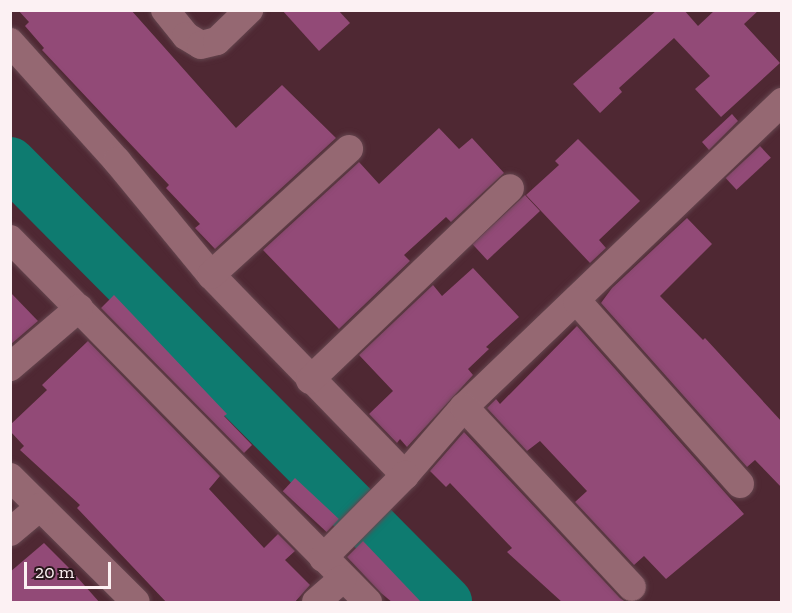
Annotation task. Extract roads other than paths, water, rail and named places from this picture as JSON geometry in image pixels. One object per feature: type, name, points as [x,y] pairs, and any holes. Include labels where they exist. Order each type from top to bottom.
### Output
[{"type":"street","points":[[165,10],[186,36],[201,45],[217,41],[249,10]]},
{"type":"street","points":[[10,42],[117,160],[211,274],[310,380],[400,482]]},
{"type":"street","points":[[323,558],[400,482],[464,407],[578,301],[705,172],[782,102]]},
{"type":"street","points":[[211,274],[349,149]]},
{"type":"street","points":[[310,380],[510,188]]},
{"type":"street","points":[[10,239],[368,603]]},
{"type":"street","points":[[578,301],[740,484]]},
{"type":"street","points":[[10,367],[79,308]]},
{"type":"street","points":[[464,407],[632,587]]},
{"type":"street","points":[[10,477],[129,600]]},
{"type":"street","points":[[10,532],[40,507]]},
{"type":"street","points":[[315,603],[342,579]]},
{"type":"waterway","points":[[10,163],[446,602]]}]
